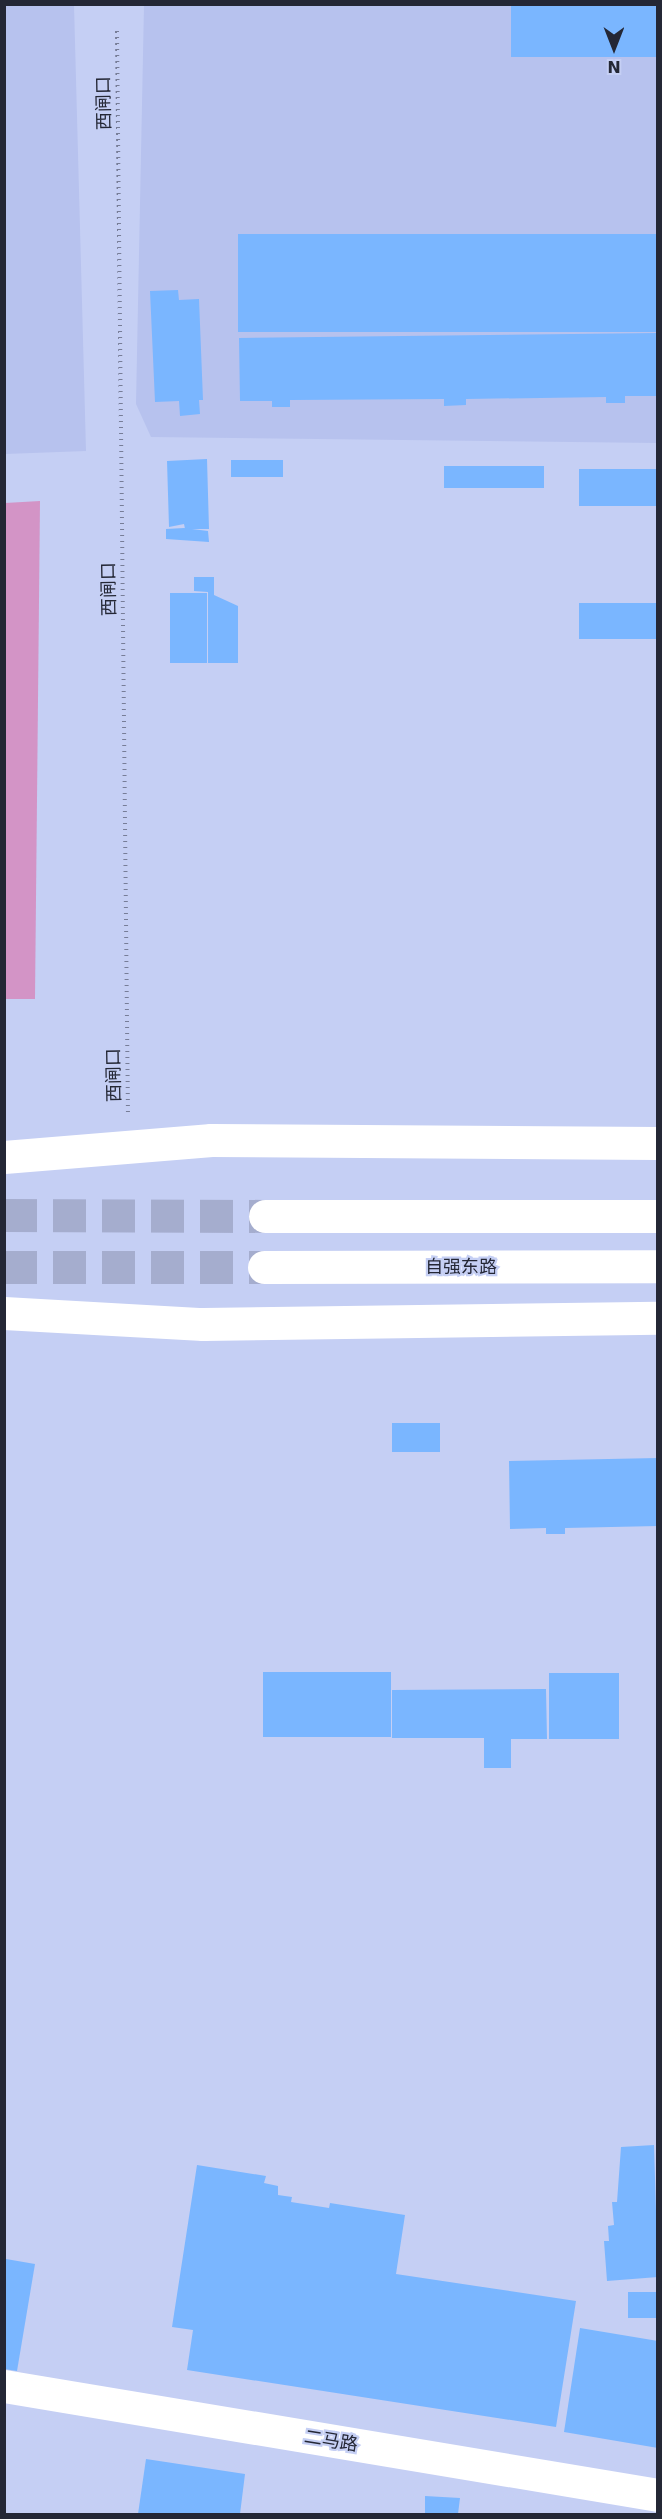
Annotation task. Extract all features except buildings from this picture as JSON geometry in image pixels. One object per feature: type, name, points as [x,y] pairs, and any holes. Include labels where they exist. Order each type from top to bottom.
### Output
[{"type":"main road","points":[[4,1157],[211,1140],[657,1143]]},
{"type":"main road","points":[[265,1216],[657,1216]]},
{"type":"main road","name":"自强东路","points":[[264,1267],[657,1266]]},
{"type":"main road","points":[[4,1313],[203,1324],[657,1318]]},
{"type":"main road","name":"二马路","points":[[4,2386],[657,2495]]},
{"type":"path","name":"西闸口","points":[[117,31],[129,1147]]},
{"type":"shaded area","points":[[4,5],[74,5],[86,451],[5,454]]},
{"type":"shaded area","points":[[144,5],[657,5],[657,443],[151,437],[136,404]]},
{"type":"shaded area","points":[[40,501],[35,999],[5,999],[5,503]]},
{"type":"tunnel","points":[[4,1215],[265,1216]]},
{"type":"tunnel","points":[[4,1267],[264,1267]]}]
